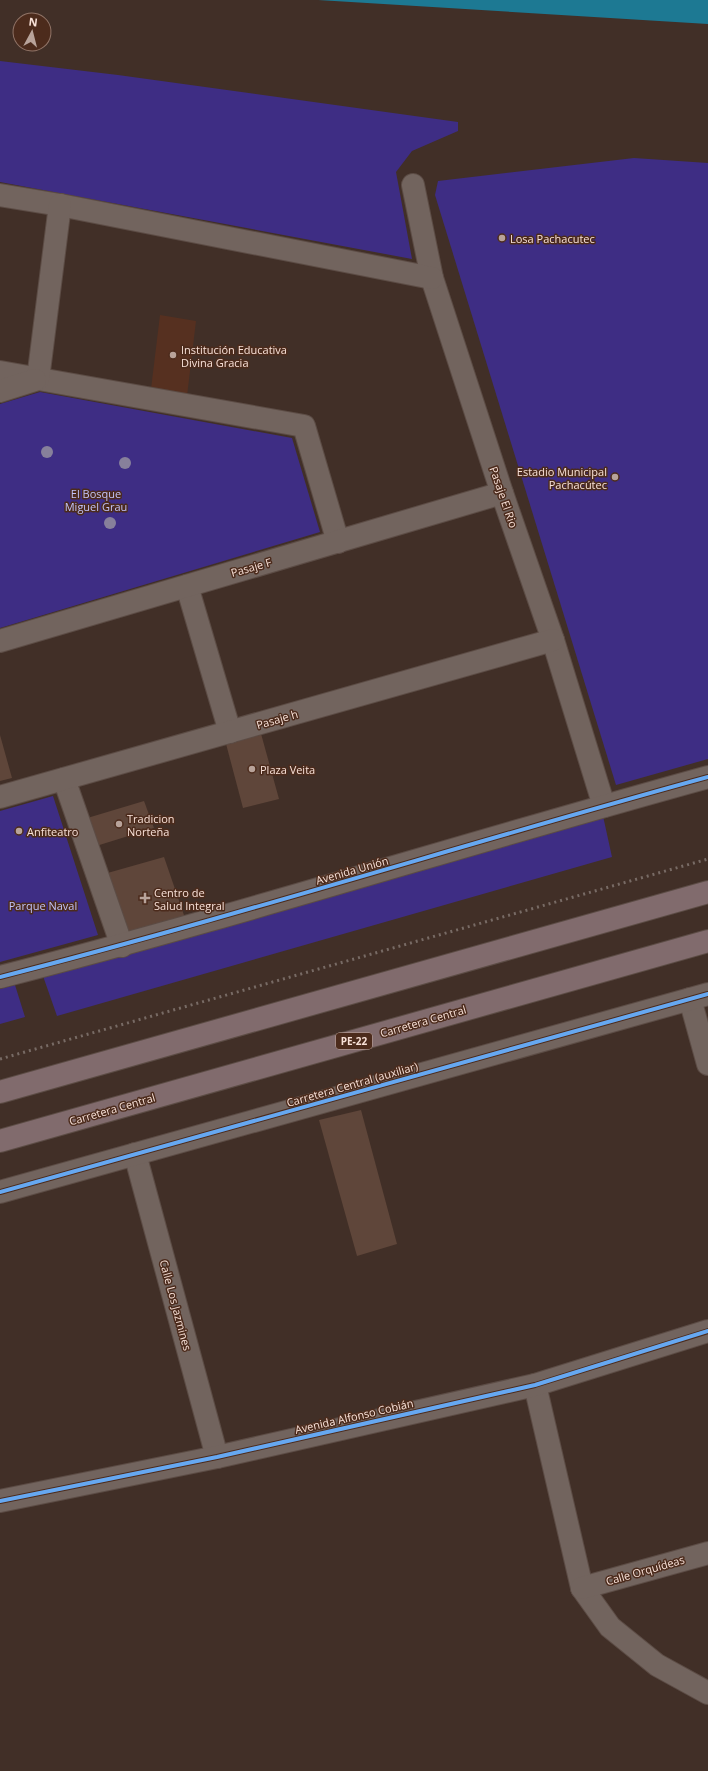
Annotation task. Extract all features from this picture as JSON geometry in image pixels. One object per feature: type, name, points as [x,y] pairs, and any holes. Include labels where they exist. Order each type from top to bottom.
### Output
[{"type":"highway","points":[[0,1092],[708,892]]},
{"type":"highway","name":"Carretera Central","points":[[0,1141],[708,941]]},
{"type":"street","name":"Pasaje El Rio","points":[[413,185],[432,278],[502,493],[553,640],[604,806]]},
{"type":"street","points":[[0,195],[60,205],[432,278]]},
{"type":"street","points":[[38,379],[60,205]]},
{"type":"street","points":[[0,372],[304,426],[338,542]]},
{"type":"street","points":[[0,391],[38,379]]},
{"type":"street","name":"Pasaje F","points":[[0,641],[502,493]]},
{"type":"street","points":[[187,586],[230,732]]},
{"type":"street","name":"Pasaje h","points":[[0,797],[553,640]]},
{"type":"street","name":"Avenida Unión","points":[[0,977],[122,946],[708,777]]},
{"type":"street","points":[[64,779],[122,946]]},
{"type":"street","points":[[699,996],[708,1064]]},
{"type":"street","name":"Carretera Central (auxiliar)","points":[[0,1192],[699,996]]},
{"type":"street","name":"Calle Los Jazmines","points":[[135,1154],[216,1457]]},
{"type":"street","name":"Avenida Alfonso Cobián","points":[[0,1501],[216,1457],[535,1385],[708,1331]]},
{"type":"street","points":[[535,1385],[582,1588],[610,1627],[657,1665],[708,1693]]},
{"type":"street","name":"Calle Orquídeas","points":[[582,1588],[708,1552]]},
{"type":"shaded area","name":"Institución Educativa Divina Gracia","points":[[160,315],[196,321],[187,396],[151,389]]},
{"type":"green space","points":[[0,61],[118,75],[458,122],[458,131],[412,151],[396,172],[412,259],[0,182]]},
{"type":"green space","name":"Estadio Municipal Pachacútec","points":[[634,158],[708,163],[708,759],[616,785],[435,195],[438,181]]},
{"type":"green space","name":"El Bosque Miguel Grau","points":[[40,392],[292,438],[320,532],[0,628],[0,404]]},
{"type":"green space","name":"Parque Naval","points":[[53,796],[98,935],[0,962],[0,811]]},
{"type":"green space","points":[[603,816],[612,857],[57,1016],[43,976]]},
{"type":"green space","points":[[15,985],[25,1017],[0,1024],[0,989]]},
{"type":"water","points":[[318,0],[708,0],[708,24]]},
{"type":"building","name":"Plaza Veita","points":[[260,730],[279,799],[243,808],[225,740]]},
{"type":"building","points":[[0,735],[12,778],[0,781]]},
{"type":"building","name":"Tradicion Norteña","points":[[144,801],[154,828],[93,847],[84,819]]},
{"type":"building","name":"Centro de Salud Integral","points":[[164,857],[186,921],[125,938],[104,874]]},
{"type":"building","points":[[361,1110],[397,1244],[357,1256],[319,1120]]},
{"type":"railway","points":[[0,1059],[708,859]]},
{"type":"cycle path","points":[[0,977],[178,929],[708,777]]},
{"type":"cycle path","points":[[0,1192],[708,994]]},
{"type":"cycle path","points":[[0,1501],[217,1457],[535,1385],[708,1331]]},
{"type":"place","name":"Losa Pachacutec","points":[[502,238]]},
{"type":"place","name":"Institución Educativa Divina Gracia","points":[[173,355]]},
{"type":"place","name":"Estadio Municipal Pachacútec","points":[[615,477]]},
{"type":"place","name":"Plaza Veita","points":[[252,769]]},
{"type":"place","name":"Tradicion Norteña","points":[[119,824]]},
{"type":"place","name":"Anfiteatro","points":[[19,831]]},
{"type":"place","name":"Centro de Salud Integral","points":[[145,898]]}]
